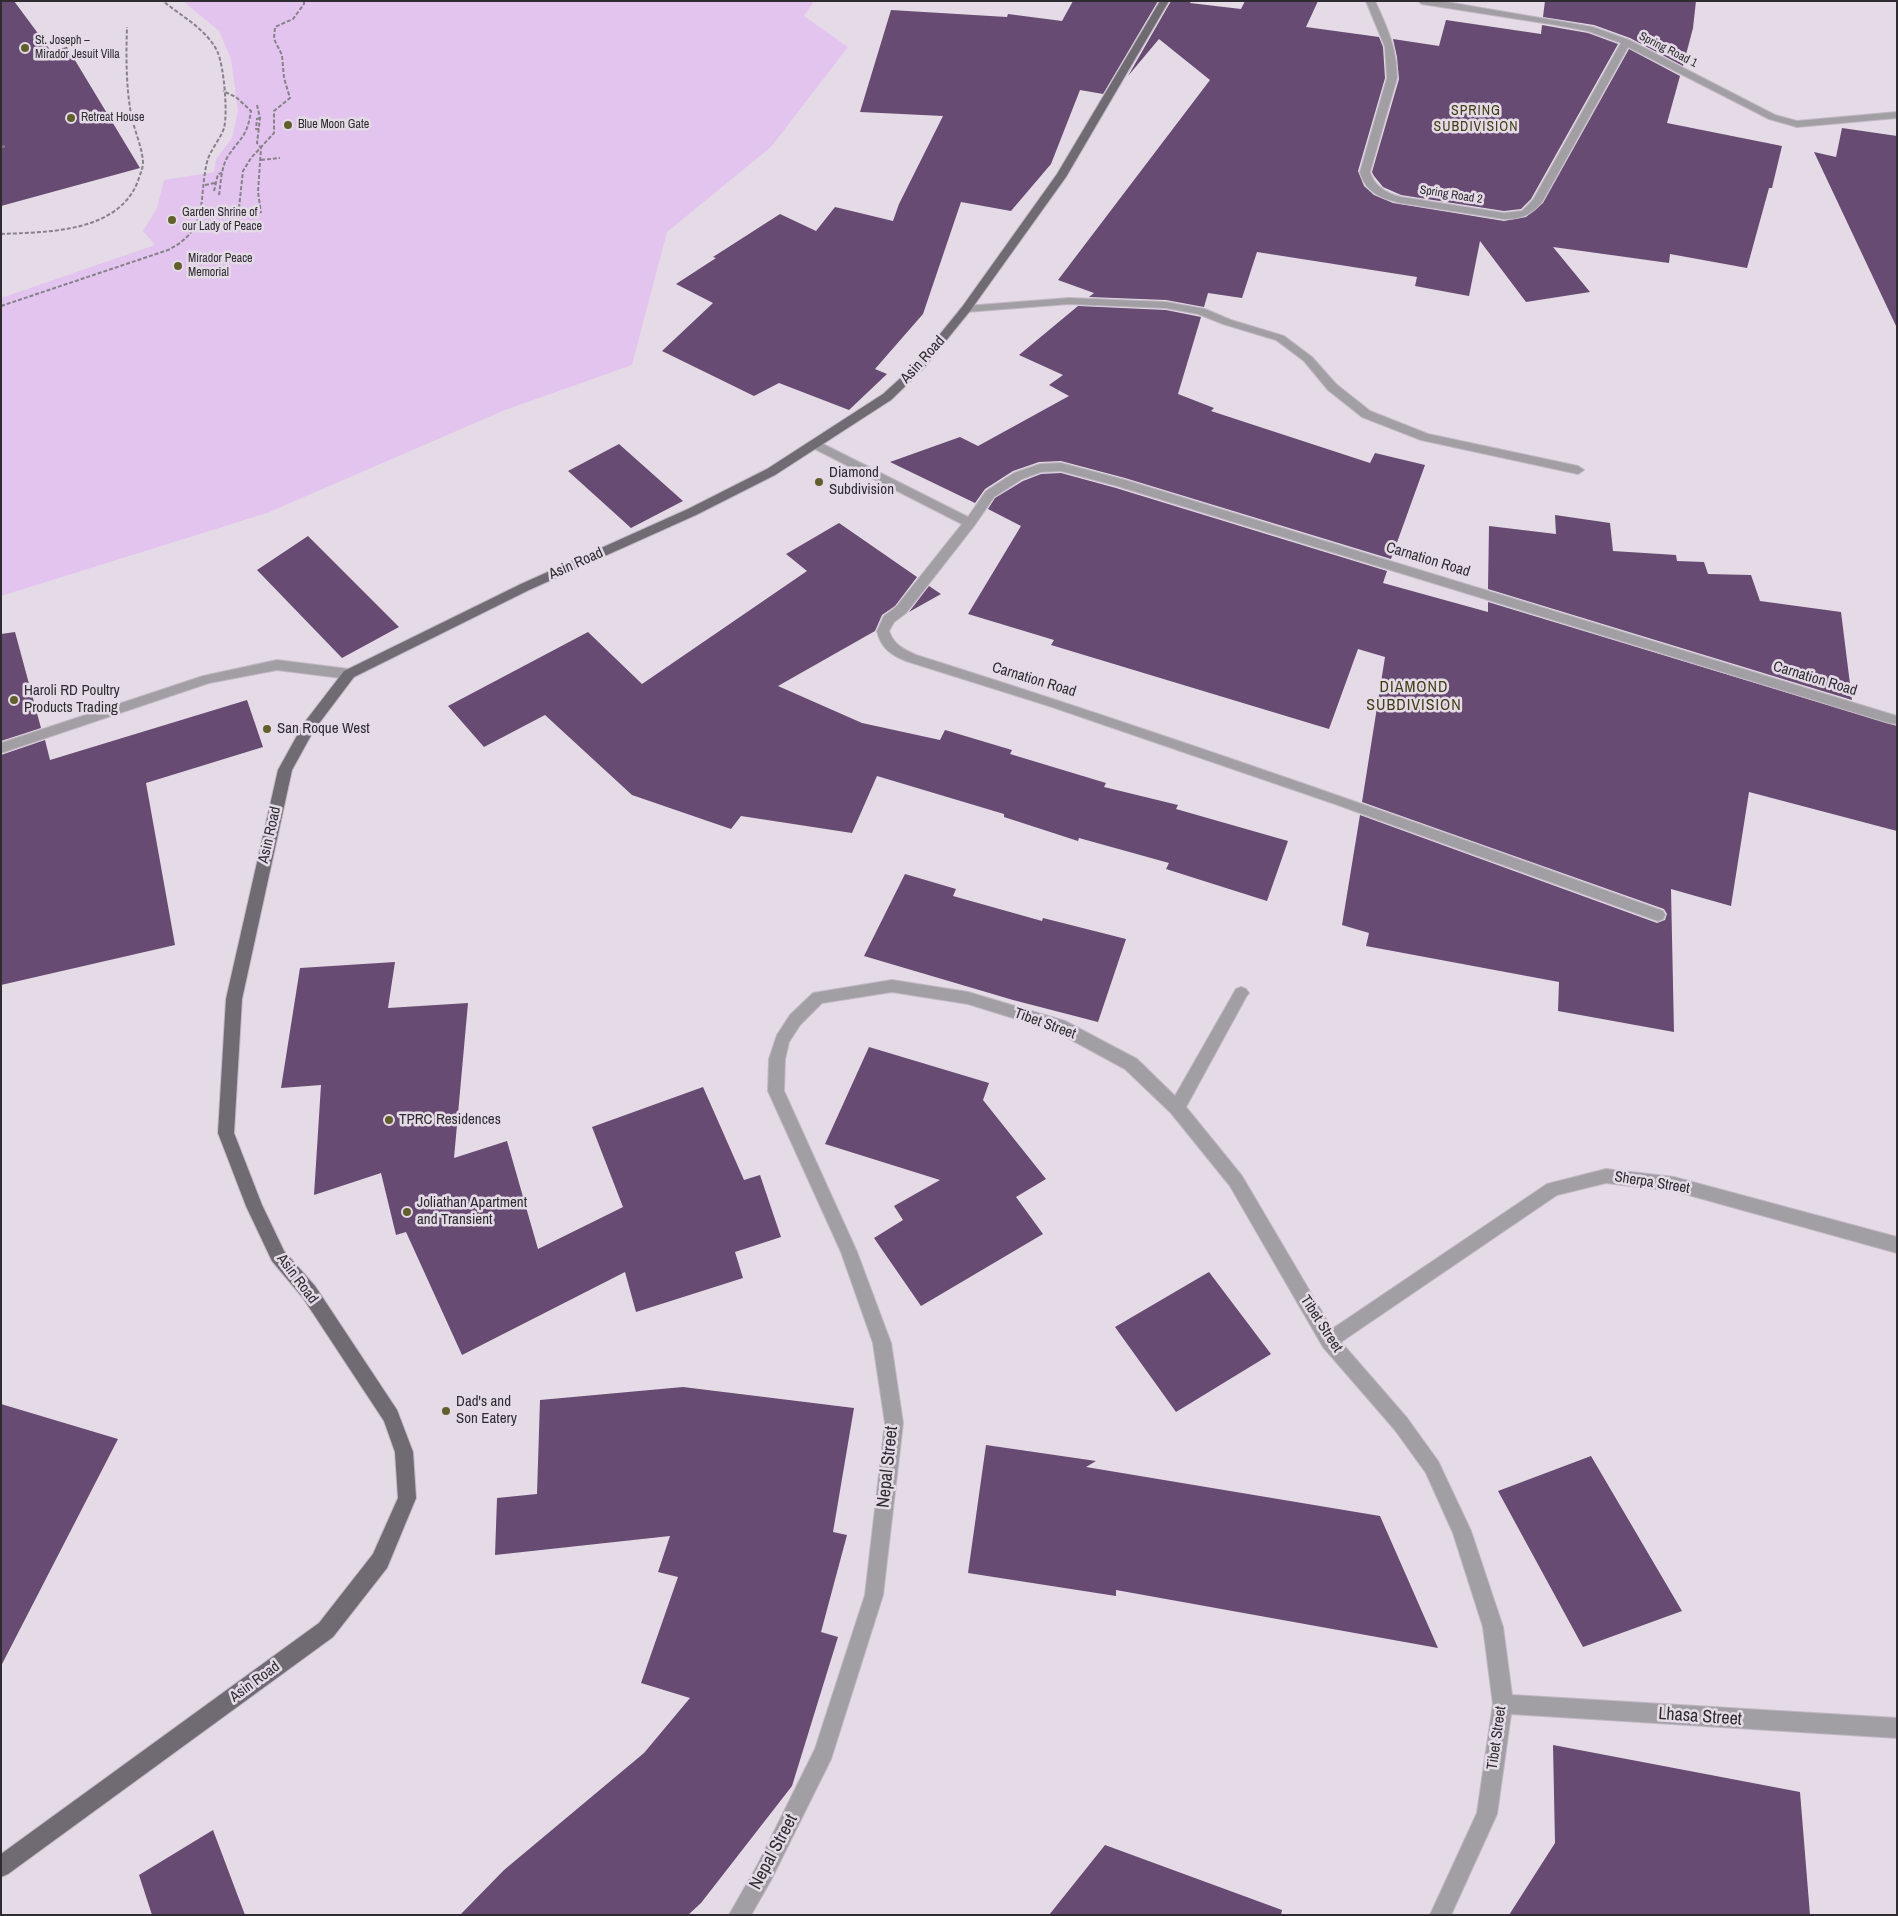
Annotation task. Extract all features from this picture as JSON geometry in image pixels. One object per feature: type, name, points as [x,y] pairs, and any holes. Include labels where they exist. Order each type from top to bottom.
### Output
[{"type":"main road","name":"Asin Road","points":[[1,1867],[326,1630],[380,1561],[407,1498],[404,1452],[391,1416],[308,1292],[278,1256],[254,1206],[226,1133],[234,999],[285,770],[309,727],[349,674],[525,587],[692,512],[771,472],[888,397],[919,367],[966,309],[1062,175],[1165,1]]},
{"type":"street","name":"Spring Road 2","points":[[1370,1],[1391,46],[1393,62],[1392,78],[1365,172],[1368,184],[1388,197],[1469,211],[1515,216],[1526,213],[1538,202],[1626,42]]},
{"type":"street","name":"Spring Road 1","points":[[1422,1],[1556,22],[1590,30],[1626,42],[1772,117],[1797,124],[1897,115]]},
{"type":"street","points":[[966,309],[1069,301],[1166,305],[1201,311],[1227,322],[1280,338],[1308,359],[1332,387],[1366,414],[1425,436],[1578,470]]},
{"type":"street","points":[[815,444],[970,523]]},
{"type":"street","name":"Carnation Road","points":[[1658,915],[1340,800],[894,651],[885,642],[882,631],[889,619],[901,610],[970,523],[990,494],[1018,476],[1040,468],[1061,466],[1894,720]]},
{"type":"street","points":[[1,748],[208,679],[278,665],[349,674]]},
{"type":"street","name":"Tibet Street","points":[[818,997],[892,986],[968,998],[1060,1026],[1131,1064],[1176,1108],[1236,1181],[1329,1341],[1401,1424],[1432,1467],[1462,1531],[1493,1627],[1504,1704],[1486,1814],[1440,1915]]},
{"type":"street","points":[[1176,1108],[1241,993]]},
{"type":"street","name":"Nepal Street","points":[[739,1915],[764,1873],[824,1752],[874,1595],[894,1424],[879,1334],[849,1252],[776,1091],[777,1059],[782,1040],[795,1020],[818,997]]},
{"type":"street","name":"Sherpa Street","points":[[1329,1341],[1553,1188],[1606,1176],[1674,1184],[1897,1245]]},
{"type":"street","name":"Lhasa Street","points":[[1504,1704],[1897,1728]]},
{"type":"path","points":[[1,306],[168,250],[185,240],[194,230],[199,217],[208,158],[225,127],[218,54],[206,34],[186,21],[163,1]]},
{"type":"path","points":[[239,208],[243,171],[251,158],[274,133],[274,111],[290,98],[284,78],[282,55],[274,39],[275,27],[294,19],[304,1]]},
{"type":"path","points":[[1,234],[80,227],[109,215],[130,199],[142,169],[141,147],[133,127],[126,76],[127,27]]},
{"type":"path","points":[[219,195],[222,173],[228,157],[242,140],[249,125],[251,111],[236,97],[223,91]]},
{"type":"path","points":[[257,105],[260,118],[257,143],[261,148],[258,192],[261,213]]},
{"type":"path","points":[[259,129],[256,129],[256,124],[257,119],[260,118]]},
{"type":"path","points":[[249,125],[256,124]]},
{"type":"path","points":[[1,147],[6,146]]},
{"type":"path","points":[[260,160],[280,158]]},
{"type":"path","points":[[220,188],[214,191],[218,174],[222,173]]},
{"type":"path","points":[[205,185],[215,183]]},
{"type":"shaded area","points":[[183,1],[814,1],[804,16],[848,47],[771,147],[667,232],[632,365],[505,410],[267,513],[1,596],[1,298],[155,245],[143,231],[157,208],[164,180],[214,172],[216,159],[232,138],[238,111],[231,59],[219,31]]},
{"type":"building","name":"Retreat House","points":[[1,1],[14,1],[51,51],[67,47],[140,168],[1,206]]},
{"type":"building","points":[[1073,1],[1158,1],[1103,94],[1080,90],[1051,164],[1011,211],[961,202],[923,314],[875,369],[887,374],[849,410],[779,383],[754,396],[662,351],[713,303],[676,284],[716,258],[713,257],[780,214],[816,231],[835,207],[893,221],[899,204],[943,116],[860,112],[891,10],[1007,17],[1008,14],[1062,21]]},
{"type":"building","points":[[1171,1],[1191,1],[1190,3],[1241,9],[1245,1],[1318,1],[1306,27],[1379,37],[1383,47],[1385,78],[1358,171],[1364,186],[1374,195],[1393,203],[1504,221],[1526,217],[1543,203],[1629,49],[1680,76],[1667,123],[1782,146],[1772,188],[1769,188],[1747,268],[1670,254],[1669,263],[1553,247],[1590,292],[1526,302],[1480,241],[1469,296],[1415,286],[1417,277],[1257,252],[1242,298],[1208,293],[1204,307],[1166,300],[1089,297],[1094,293],[1058,280],[1210,80],[1159,39],[1128,76]]},
{"type":"building","points":[[1545,1],[1696,1],[1693,28],[1683,66],[1630,38],[1594,25],[1543,17]]},
{"type":"building","points":[[1446,20],[1541,34],[1542,25],[1588,33],[1618,44],[1531,199],[1521,209],[1504,211],[1401,195],[1383,187],[1372,172],[1399,79],[1393,39],[1439,46]]},
{"type":"building","points":[[1842,128],[1897,136],[1897,328],[1814,152],[1836,157]]},
{"type":"building","points":[[1078,306],[1166,310],[1201,317],[1178,394],[1214,408],[1211,411],[1370,463],[1375,453],[1425,465],[1391,559],[1125,478],[1061,461],[1039,462],[1013,471],[985,489],[975,503],[890,462],[960,437],[978,446],[1069,396],[1049,385],[1063,375],[1019,355]]},
{"type":"building","points":[[619,444],[683,501],[631,528],[568,471]]},
{"type":"building","points":[[1061,473],[1387,571],[1383,583],[1488,612],[1488,602],[1897,726],[1897,831],[1749,792],[1731,906],[1671,889],[1674,1032],[1558,1011],[1559,982],[1366,946],[1369,933],[1342,925],[1360,815],[1657,923],[1665,920],[1667,914],[1664,909],[1362,802],[1385,657],[1358,649],[1329,729],[1051,645],[1054,640],[968,614],[1021,526],[988,509],[995,498],[1023,481],[1041,474]]},
{"type":"building","points":[[1555,515],[1610,523],[1613,551],[1676,555],[1677,561],[1704,562],[1708,574],[1751,575],[1760,601],[1841,612],[1852,700],[1488,589],[1489,526],[1556,534]]},
{"type":"building","points":[[839,523],[917,577],[895,606],[882,615],[875,631],[778,686],[862,723],[940,740],[945,730],[1012,750],[1010,754],[1106,783],[1104,787],[1178,805],[1176,809],[1288,841],[1267,901],[1166,869],[1169,863],[1079,838],[1078,841],[1004,817],[1004,814],[877,776],[852,833],[741,816],[731,829],[632,795],[545,715],[484,747],[448,706],[588,632],[642,684],[807,571],[786,554]]},
{"type":"building","points":[[308,536],[399,627],[342,658],[257,570]]},
{"type":"building","points":[[929,586],[941,594],[909,612]]},
{"type":"building","points":[[15,632],[41,728],[1,741],[1,634]]},
{"type":"building","points":[[247,700],[263,747],[146,783],[175,945],[1,985],[1,755],[45,740],[50,760]]},
{"type":"building","points":[[905,874],[956,889],[953,896],[1042,921],[1043,918],[1126,939],[1098,1022],[1013,1000],[864,956]]},
{"type":"building","points":[[395,962],[388,1008],[468,1003],[454,1158],[507,1141],[538,1249],[623,1207],[592,1127],[703,1087],[744,1180],[760,1175],[781,1237],[735,1252],[743,1278],[636,1312],[625,1272],[462,1355],[406,1232],[396,1235],[381,1173],[314,1195],[321,1085],[281,1088],[300,968]]},
{"type":"building","points":[[869,1047],[989,1083],[983,1100],[1046,1179],[1016,1197],[1043,1234],[921,1306],[874,1238],[903,1220],[894,1206],[940,1180],[825,1144]]},
{"type":"building","points":[[1209,1272],[1271,1354],[1176,1412],[1115,1327]]},
{"type":"building","points":[[683,1387],[854,1408],[833,1532],[847,1535],[821,1632],[838,1637],[792,1786],[701,1903],[688,1915],[460,1915],[504,1870],[644,1753],[690,1698],[641,1683],[678,1577],[658,1572],[670,1536],[495,1555],[497,1498],[537,1494],[540,1400]]},
{"type":"building","points":[[1,1404],[118,1439],[1,1666]]},
{"type":"building","points":[[986,1445],[1096,1461],[1086,1467],[1380,1516],[1438,1648],[1116,1590],[1116,1596],[968,1573]]},
{"type":"building","points":[[1591,1456],[1682,1611],[1583,1647],[1498,1491]]},
{"type":"building","points":[[1553,1745],[1800,1792],[1810,1915],[1509,1915],[1555,1843]]},
{"type":"building","points":[[213,1830],[245,1915],[152,1915],[139,1875]]},
{"type":"building","points":[[1105,1845],[1282,1910],[1281,1915],[1049,1915]]},
{"type":"place","name":"St. Joseph – Mirador Jesuit Villa","points":[[25,48]]},
{"type":"place","name":"Retreat House","points":[[71,118]]},
{"type":"place","name":"Blue Moon Gate","points":[[288,125]]},
{"type":"place","name":"Garden Shrine of our Lady of Peace","points":[[172,220]]},
{"type":"place","name":"Mirador Peace Memorial","points":[[178,266]]},
{"type":"place","name":"Diamond Subdivision","points":[[819,482]]},
{"type":"place","name":"Haroli RD Poultry Products Trading","points":[[14,700]]},
{"type":"place","name":"San Roque West","points":[[267,729]]},
{"type":"place","name":"TPRC Residences","points":[[389,1120]]},
{"type":"place","name":"Joliathan Apartment and Transient","points":[[407,1212]]},
{"type":"place","name":"Dad's and Son Eatery","points":[[446,1411]]},
{"type":"district","name":"SPRING SUBDIVISION","points":[[1476,120]]},
{"type":"district","name":"DIAMOND SUBDIVISION","points":[[1414,697]]}]
